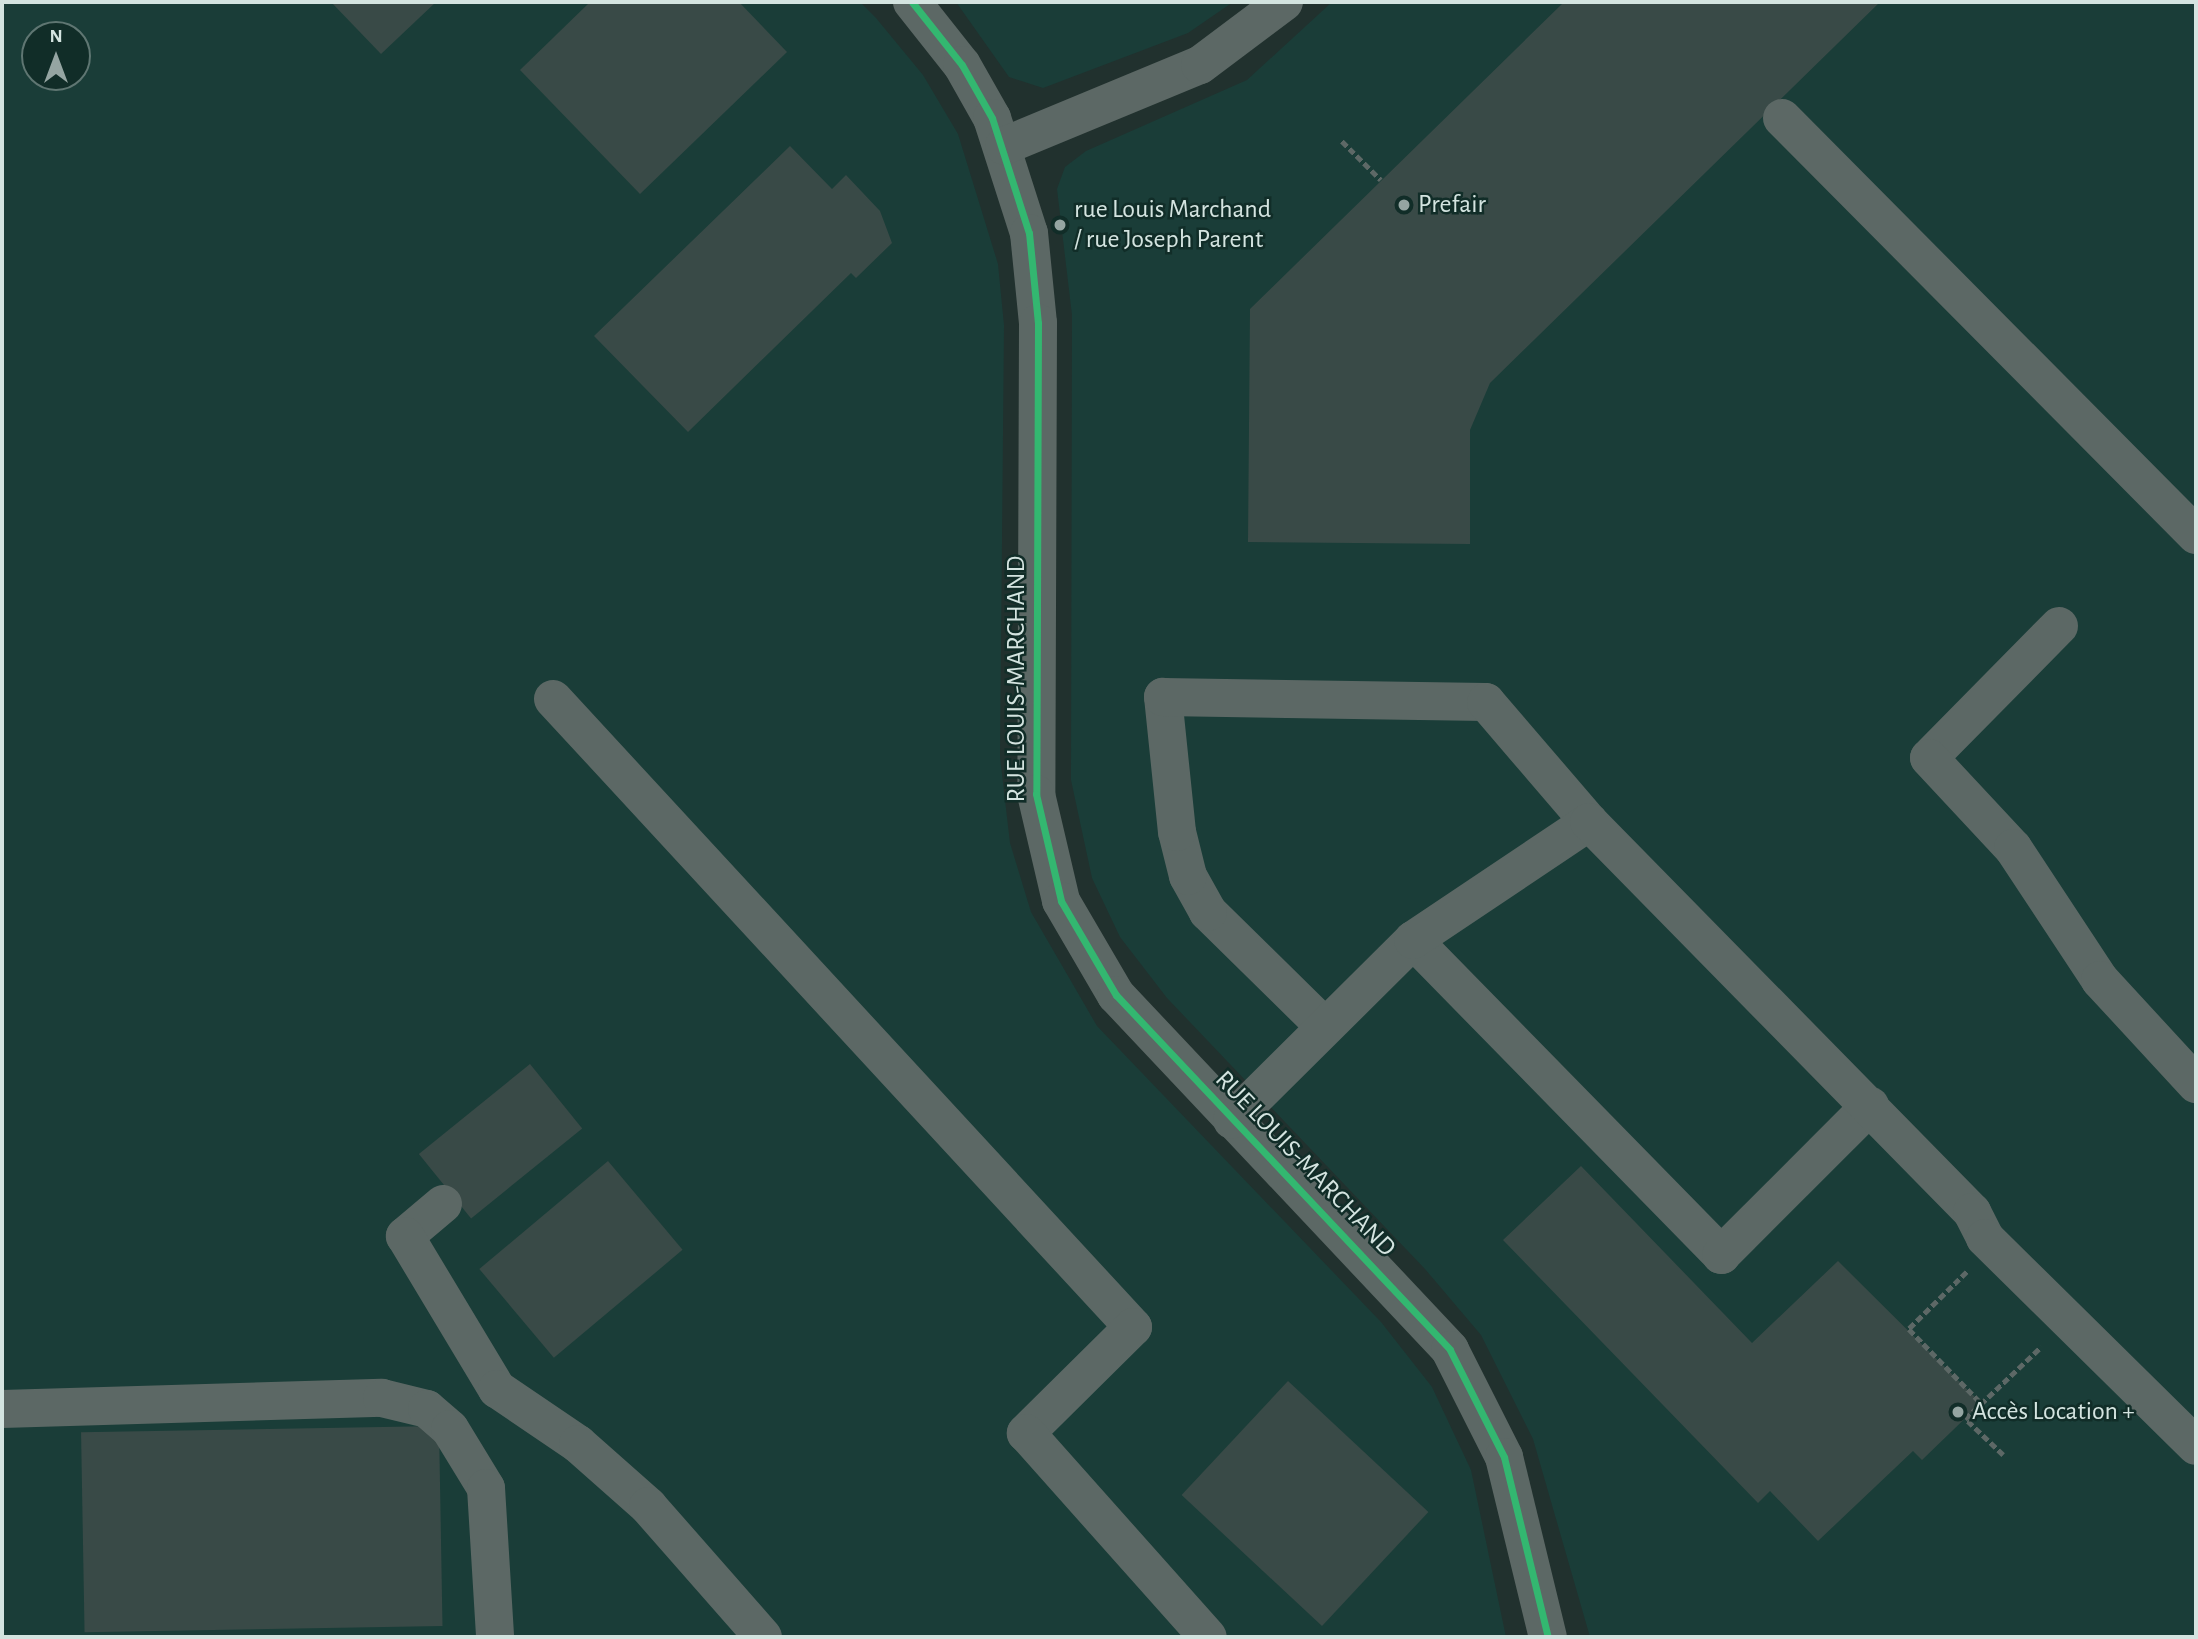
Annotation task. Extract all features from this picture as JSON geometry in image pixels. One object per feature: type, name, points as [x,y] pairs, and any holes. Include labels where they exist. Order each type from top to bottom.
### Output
[{"type":"street","name":"RUE LOUIS-MARCHAND","points":[[912,2],[962,65],[1004,146],[1025,213],[1037,292],[1036,768],[1045,848],[1061,901],[1099,973],[1232,1119],[1412,1304],[1466,1375],[1504,1457],[1548,1637]]},
{"type":"street","points":[[1004,146],[1200,65],[1284,2]]},
{"type":"street","points":[[1782,118],[2196,535]]},
{"type":"street","points":[[2059,626],[1929,758],[2013,848],[2100,980],[2196,1084]]},
{"type":"street","points":[[1324,1026],[1208,912],[1188,876],[1177,832],[1163,697],[1486,702],[1589,822],[1972,1212],[1993,1246],[2196,1447]]},
{"type":"street","points":[[553,699],[1133,1327],[1026,1433],[1208,1637]]},
{"type":"street","points":[[1232,1119],[1413,940],[1589,822]]},
{"type":"street","points":[[1413,940],[1721,1255],[1870,1107]]},
{"type":"street","points":[[443,1203],[405,1236],[497,1390],[579,1444],[648,1506],[763,1637]]},
{"type":"street","points":[[2,1409],[382,1398],[427,1409],[450,1429],[485,1488],[495,1637]]},
{"type":"path","points":[[1342,141],[1381,180]]},
{"type":"path","points":[[1981,1403],[1909,1328],[1993,1246]]},
{"type":"path","points":[[2003,1455],[1965,1419],[2052,1336]]},
{"type":"shaded area","points":[[2,2],[860,2],[876,18],[923,75],[958,134],[998,264],[1004,325],[1000,757],[1010,843],[1031,912],[1097,1026],[1381,1322],[1432,1387],[1471,1470],[1506,1637],[2,1637]]},
{"type":"shaded area","points":[[956,2],[1233,2],[1188,33],[1043,88],[1009,77]]},
{"type":"shaded area","points":[[1332,2],[2196,2],[2196,1637],[1590,1637],[1533,1439],[1481,1335],[1425,1269],[1167,998],[1120,937],[1092,878],[1071,780],[1072,315],[1057,189],[1065,167],[1086,151],[1247,80]]},
{"type":"building","points":[[331,2],[436,2],[381,54]]},
{"type":"building","points":[[590,2],[739,2],[787,52],[640,194],[520,70]]},
{"type":"building","points":[[1564,2],[1880,2],[1490,383],[1470,430],[1470,544],[1248,542],[1250,309]]},
{"type":"building","points":[[790,146],[832,189],[846,175],[880,211],[892,243],[856,278],[851,273],[688,432],[594,336]]},
{"type":"building","points":[[530,1064],[582,1129],[471,1218],[419,1154]]},
{"type":"building","points":[[608,1161],[683,1250],[554,1358],[479,1269]]},
{"type":"building","points":[[1581,1166],[1752,1343],[1838,1261],[1981,1403],[1922,1460],[1913,1451],[1818,1541],[1770,1491],[1758,1503],[1503,1240]]},
{"type":"building","points":[[1288,1381],[1428,1512],[1322,1626],[1182,1495]]},
{"type":"building","points":[[439,1426],[442,1626],[85,1632],[81,1432]]},
{"type":"cycle path","points":[[912,2],[962,65],[992,118],[1029,233],[1038,323],[1036,794],[1061,901],[1116,995],[1450,1350],[1504,1457],[1548,1637]]},
{"type":"place","name":"Prefair","points":[[1404,205]]},
{"type":"place","name":"rue Louis Marchand / rue Joseph Parent","points":[[1060,225]]},
{"type":"place","name":"Accès Location +","points":[[1958,1412]]}]
